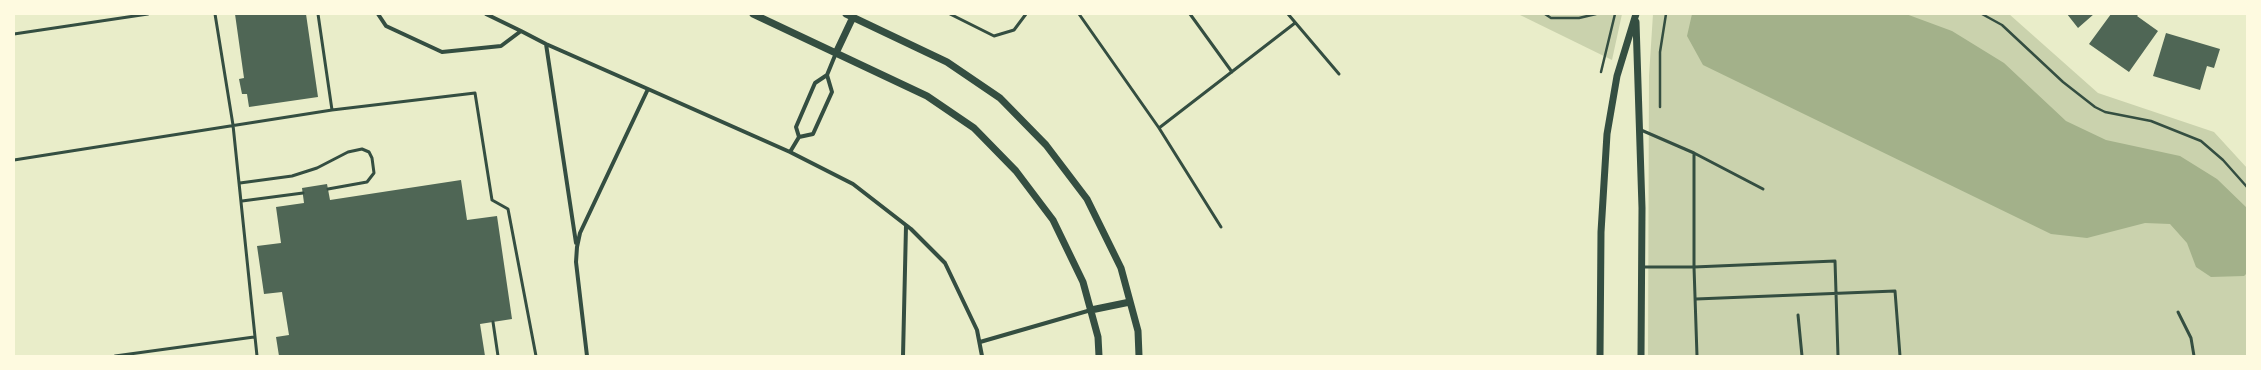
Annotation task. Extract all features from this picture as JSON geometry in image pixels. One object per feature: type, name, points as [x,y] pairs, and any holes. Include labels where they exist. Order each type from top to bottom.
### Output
[{"type":"street","points":[[378,14],[386,26],[442,52],[501,46],[521,31]]},
{"type":"street","points":[[486,14],[546,44],[790,152],[853,184],[906,226],[945,263],[977,330],[982,356]]},
{"type":"street","points":[[753,14],[927,96],[974,128],[1016,171],[1053,220],[1083,282],[1098,337],[1099,356]]},
{"type":"street","points":[[846,14],[855,16],[947,62],[1000,98],[1046,145],[1088,199],[1121,268],[1138,331],[1139,356]]},
{"type":"street","points":[[799,137],[796,127],[815,83],[827,75],[836,53],[855,16]]},
{"type":"street","points":[[1636,16],[1641,130],[1641,356]]},
{"type":"street","points":[[1600,356],[1601,232],[1608,134],[1617,76],[1636,16]]},
{"type":"street","points":[[546,44],[576,247],[576,262],[587,356]]},
{"type":"street","points":[[790,152],[799,137],[813,134],[832,92],[827,75]]},
{"type":"street","points":[[576,247],[580,233],[648,89]]},
{"type":"street","points":[[903,356],[906,226]]},
{"type":"street","points":[[980,342],[1091,310],[1130,302]]},
{"type":"lane","points":[[14,34],[148,14]]},
{"type":"lane","points":[[215,14],[233,125],[257,356]]},
{"type":"lane","points":[[318,14],[332,110]]},
{"type":"lane","points":[[950,14],[994,36],[1014,30],[1026,14]]},
{"type":"lane","points":[[1079,14],[1159,128],[1221,227]]},
{"type":"lane","points":[[1190,14],[1232,72]]},
{"type":"lane","points":[[1288,14],[1339,74]]},
{"type":"lane","points":[[1159,128],[1295,23]]},
{"type":"lane","points":[[14,160],[332,110],[475,93],[492,200],[508,209],[536,356]]},
{"type":"lane","points":[[1641,130],[1694,153],[1764,189]]},
{"type":"lane","points":[[240,183],[292,176],[317,168],[348,152],[362,149],[369,152],[372,158],[374,173],[367,182],[328,189]]},
{"type":"lane","points":[[1694,153],[1694,267],[1697,356]]},
{"type":"lane","points":[[242,201],[303,193]]},
{"type":"lane","points":[[1642,267],[1694,267],[1835,261],[1838,356]]},
{"type":"lane","points":[[1696,299],[1836,294],[1895,290],[1900,356]]},
{"type":"lane","points":[[2178,312],[2191,338],[2194,356]]},
{"type":"lane","points":[[1798,316],[1802,356]]},
{"type":"lane","points":[[493,322],[498,356]]},
{"type":"lane","points":[[115,356],[254,337]]},
{"type":"path","points":[[1545,14],[1551,18],[1579,18],[1596,14]]},
{"type":"path","points":[[1601,72],[1615,14]]},
{"type":"path","points":[[1660,106],[1660,52],[1666,14]]},
{"type":"path","points":[[1982,14],[2002,25],[2064,82],[2095,107],[2105,112],[2151,121],[2201,141],[2223,160],[2247,187]]},
{"type":"shaded area","points":[[1518,14],[1622,14],[1612,60]]},
{"type":"shaded area","points":[[1653,14],[2009,14],[2098,93],[2214,132],[2247,168],[2247,356],[1648,356],[1649,76]]},
{"type":"shaded area","points":[[1692,14],[1906,14],[1952,31],[2004,63],[2066,121],[2106,140],[2180,156],[2217,179],[2247,208],[2247,273],[2244,276],[2211,277],[2196,267],[2187,243],[2170,224],[2145,223],[2087,238],[2051,234],[1703,65],[1687,36]]},
{"type":"building","points":[[235,14],[306,14],[318,97],[249,107],[247,94],[242,94],[239,79],[244,78]]},
{"type":"building","points":[[2067,14],[2094,14],[2078,28]]},
{"type":"building","points":[[2111,14],[2139,14],[2137,16],[2158,31],[2129,72],[2089,44]]},
{"type":"building","points":[[2166,33],[2220,49],[2214,68],[2207,66],[2200,90],[2153,76]]},
{"type":"building","points":[[461,180],[467,220],[497,216],[512,319],[480,324],[485,356],[279,356],[276,337],[289,335],[282,292],[264,294],[257,246],[281,243],[276,207],[304,203],[302,188],[327,184],[330,200]]}]
